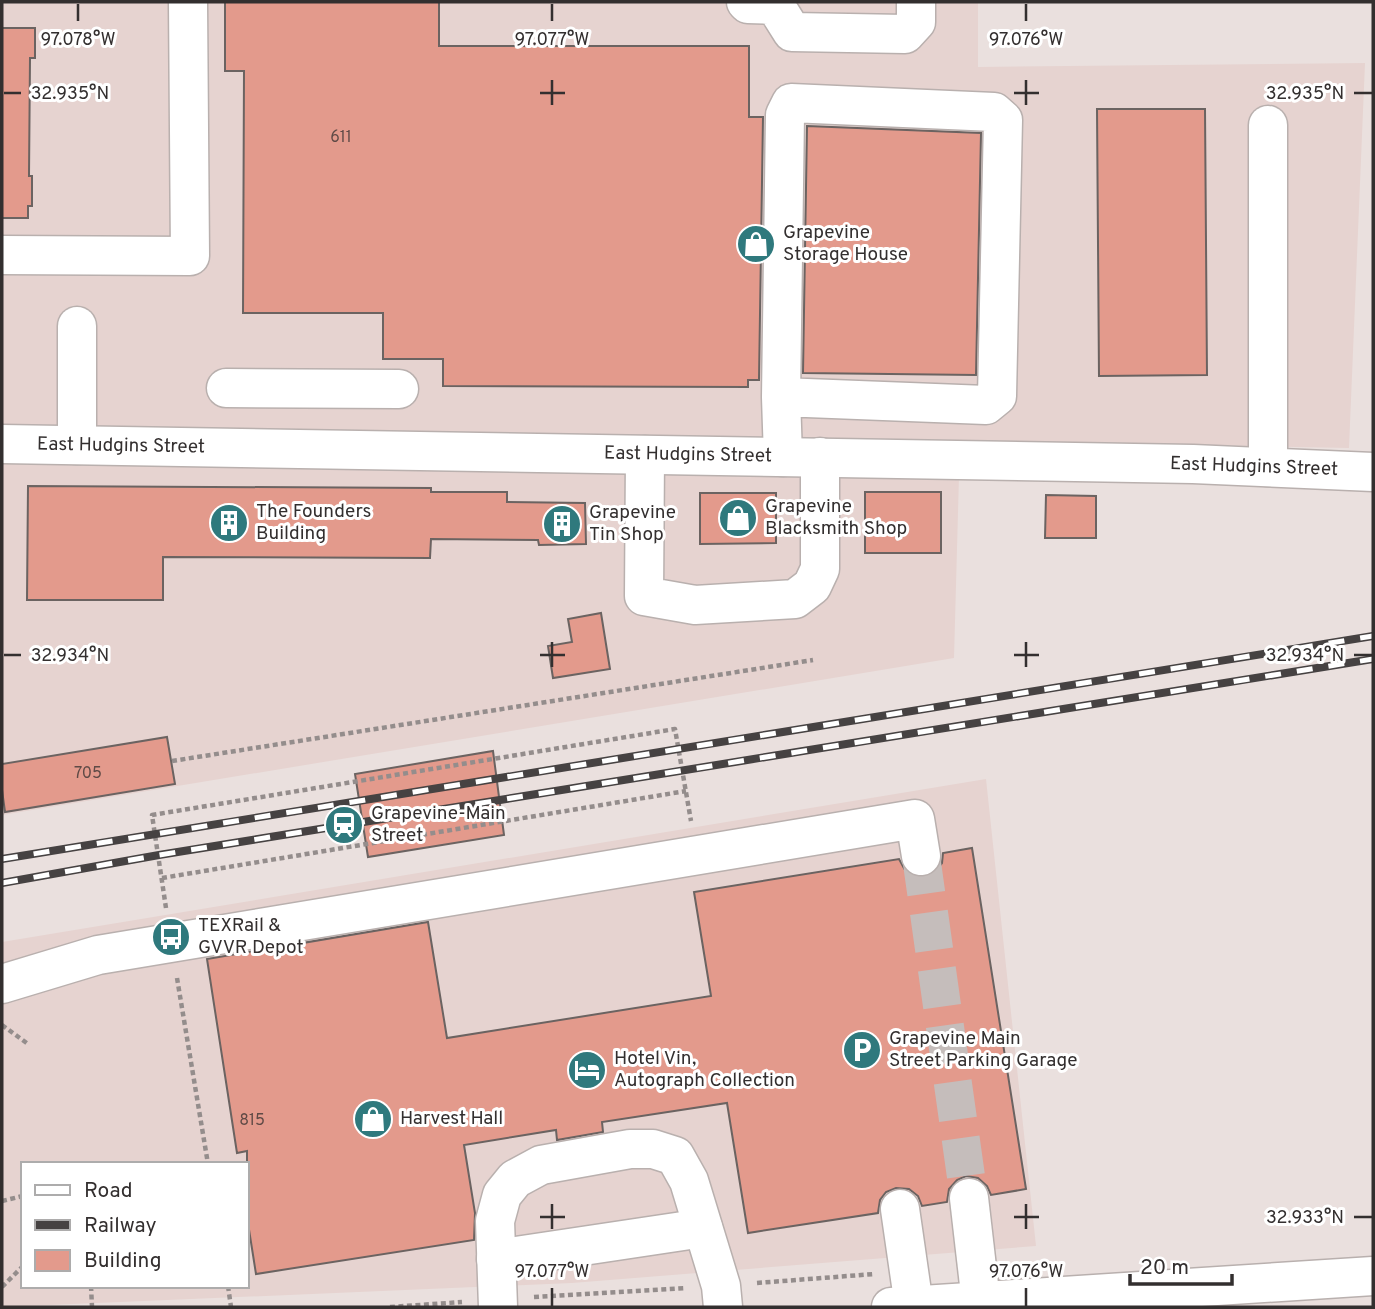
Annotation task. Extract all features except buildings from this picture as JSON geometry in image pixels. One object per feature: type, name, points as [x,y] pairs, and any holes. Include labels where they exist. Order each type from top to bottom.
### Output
[{"type":"street","points":[[2,255],[190,256],[188,2]]},
{"type":"street","points":[[746,2],[775,5],[792,32],[905,34],[916,22],[916,2]]},
{"type":"street","points":[[781,397],[986,405],[997,396],[1003,120],[994,112],[791,103],[785,115],[781,397],[783,457]]},
{"type":"street","points":[[1268,125],[1268,467]]},
{"type":"street","points":[[77,326],[77,445]]},
{"type":"street","points":[[226,388],[399,389]]},
{"type":"street","points":[[306,449],[307,388]]},
{"type":"street","name":"East Hudgins Street","points":[[2,444],[820,457],[1268,467],[1373,472]]},
{"type":"street","points":[[645,455],[644,596],[695,605],[795,599],[812,586],[820,569],[820,457]]},
{"type":"street","points":[[2,984],[98,955],[915,819],[921,856]]},
{"type":"street","points":[[498,1307],[495,1221],[502,1195],[515,1178],[541,1165],[630,1149],[653,1149],[675,1156],[689,1181],[721,1286],[723,1307]]},
{"type":"street","points":[[970,1198],[981,1305]]},
{"type":"street","points":[[900,1209],[906,1307],[981,1305],[1373,1276]]},
{"type":"street","points":[[496,1259],[703,1228]]},
{"type":"path","points":[[172,761],[813,660]]},
{"type":"path","points":[[167,916],[152,815],[203,806],[675,729],[692,828]]},
{"type":"path","points":[[162,878],[685,791]]},
{"type":"path","points":[[178,984],[208,1162]]},
{"type":"path","points":[[2,1025],[28,1044]]},
{"type":"path","points":[[2,1200],[21,1196]]},
{"type":"path","points":[[2,1287],[21,1268]]},
{"type":"path","points":[[91,1288],[92,1307]]},
{"type":"path","points":[[228,1288],[231,1307]]},
{"type":"shaded area","points":[[2,2],[978,2],[978,67],[1365,63],[1349,448],[960,440],[954,658],[2,815]]},
{"type":"shaded area","points":[[986,779],[1036,1246],[572,1283],[2,1307],[2,942]]},
{"type":"tunnel","points":[[921,856],[969,1198]]},
{"type":"railway","points":[[2,859],[1373,636]]},
{"type":"railway","points":[[2,883],[159,855],[1373,659]]},
{"type":"place","name":"Grapevine Storage House","points":[[756,244]]},
{"type":"place","name":"Grapevine Blacksmith Shop","points":[[738,518]]},
{"type":"place","name":"The Founders Building","points":[[229,523]]},
{"type":"place","name":"Grapevine Tin Shop","points":[[562,524]]},
{"type":"place","name":"Grapevine-Main Street","points":[[344,825]]},
{"type":"place","name":"TEXRail & GVVR Depot","points":[[171,937]]},
{"type":"place","name":"Grapevine Main Street Parking Garage","points":[[862,1050]]},
{"type":"place","name":"Hotel Vin, Autograph Collection","points":[[587,1070]]},
{"type":"place","name":"Harvest Hall","points":[[373,1119]]}]
